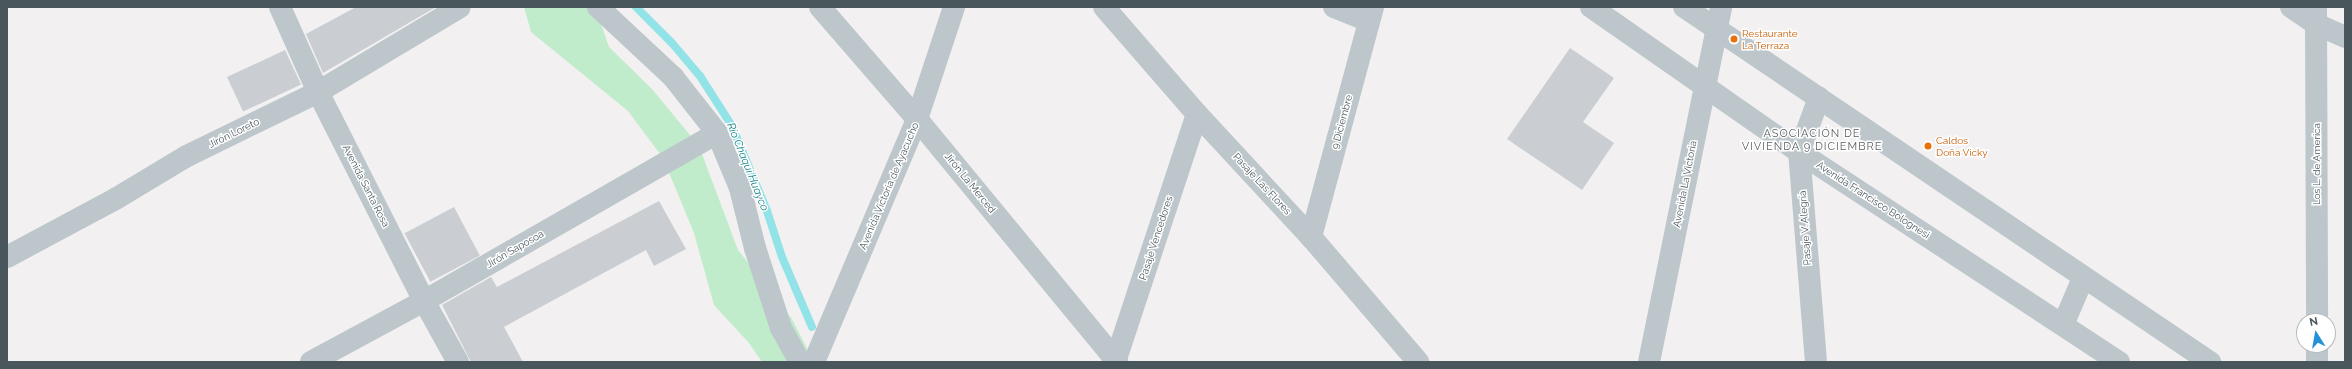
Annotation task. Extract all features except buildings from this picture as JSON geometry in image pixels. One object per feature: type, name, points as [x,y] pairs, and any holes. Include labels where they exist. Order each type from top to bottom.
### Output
[{"type":"street","name":"Avenida Santa Rosa","points":[[280,7],[318,92],[424,301],[458,362]]},
{"type":"street","name":"Jirón Loreto","points":[[7,257],[117,198],[186,156],[318,92],[460,7]]},
{"type":"street","points":[[598,7],[673,77],[716,133],[740,188],[755,248],[781,328],[800,362]]},
{"type":"street","name":"Jirón La Merced","points":[[820,7],[917,119],[1116,362]]},
{"type":"street","name":"Avenida Victoria de Ayacucho","points":[[814,362],[917,119],[954,7]]},
{"type":"street","name":"Pasaje Las Flores","points":[[1104,7],[1197,114],[1311,237],[1418,362]]},
{"type":"street","points":[[1334,7],[1371,14]]},
{"type":"street","name":"Avenida Francisco Bolognesi","points":[[1591,7],[1799,152],[2119,362]]},
{"type":"street","points":[[1684,7],[2083,278],[2210,362]]},
{"type":"street","name":"Avenida La Victoria","points":[[1649,362],[1705,87],[1718,31],[1721,7]]},
{"type":"street","points":[[2291,7],[2316,15],[2345,37]]},
{"type":"street","name":"9 Diciembre","points":[[1311,237],[1371,14]]},
{"type":"street","name":"Los L. de America","points":[[2316,15],[2317,313]]},
{"type":"street","name":"Pasaje V. Alegría","points":[[1816,362],[1799,152],[1819,98]]},
{"type":"street","name":"Pasaje Vencedores","points":[[1116,362],[1197,114]]},
{"type":"street","name":"Jirón Saposoa","points":[[311,362],[424,301],[716,133]]},
{"type":"street","points":[[2063,324],[2083,278]]},
{"type":"green space","points":[[524,7],[595,7],[609,47],[652,89],[699,146],[738,250],[792,319],[814,362],[762,362],[749,343],[714,305],[694,233],[663,158],[628,111],[531,32]]},
{"type":"waterway","name":"Río Chaqui Huayco","points":[[636,7],[672,43],[700,76],[732,126],[767,211],[782,257],[812,327]]},
{"type":"place","name":"Restaurante La Terraza","points":[[1734,39]]},
{"type":"place","name":"Caldos Doña Vicky","points":[[1928,146]]},
{"type":"district","name":"ASOCIACIÓN DE VIVIENDA 9 DICIEMBRE","points":[[1812,141]]}]
